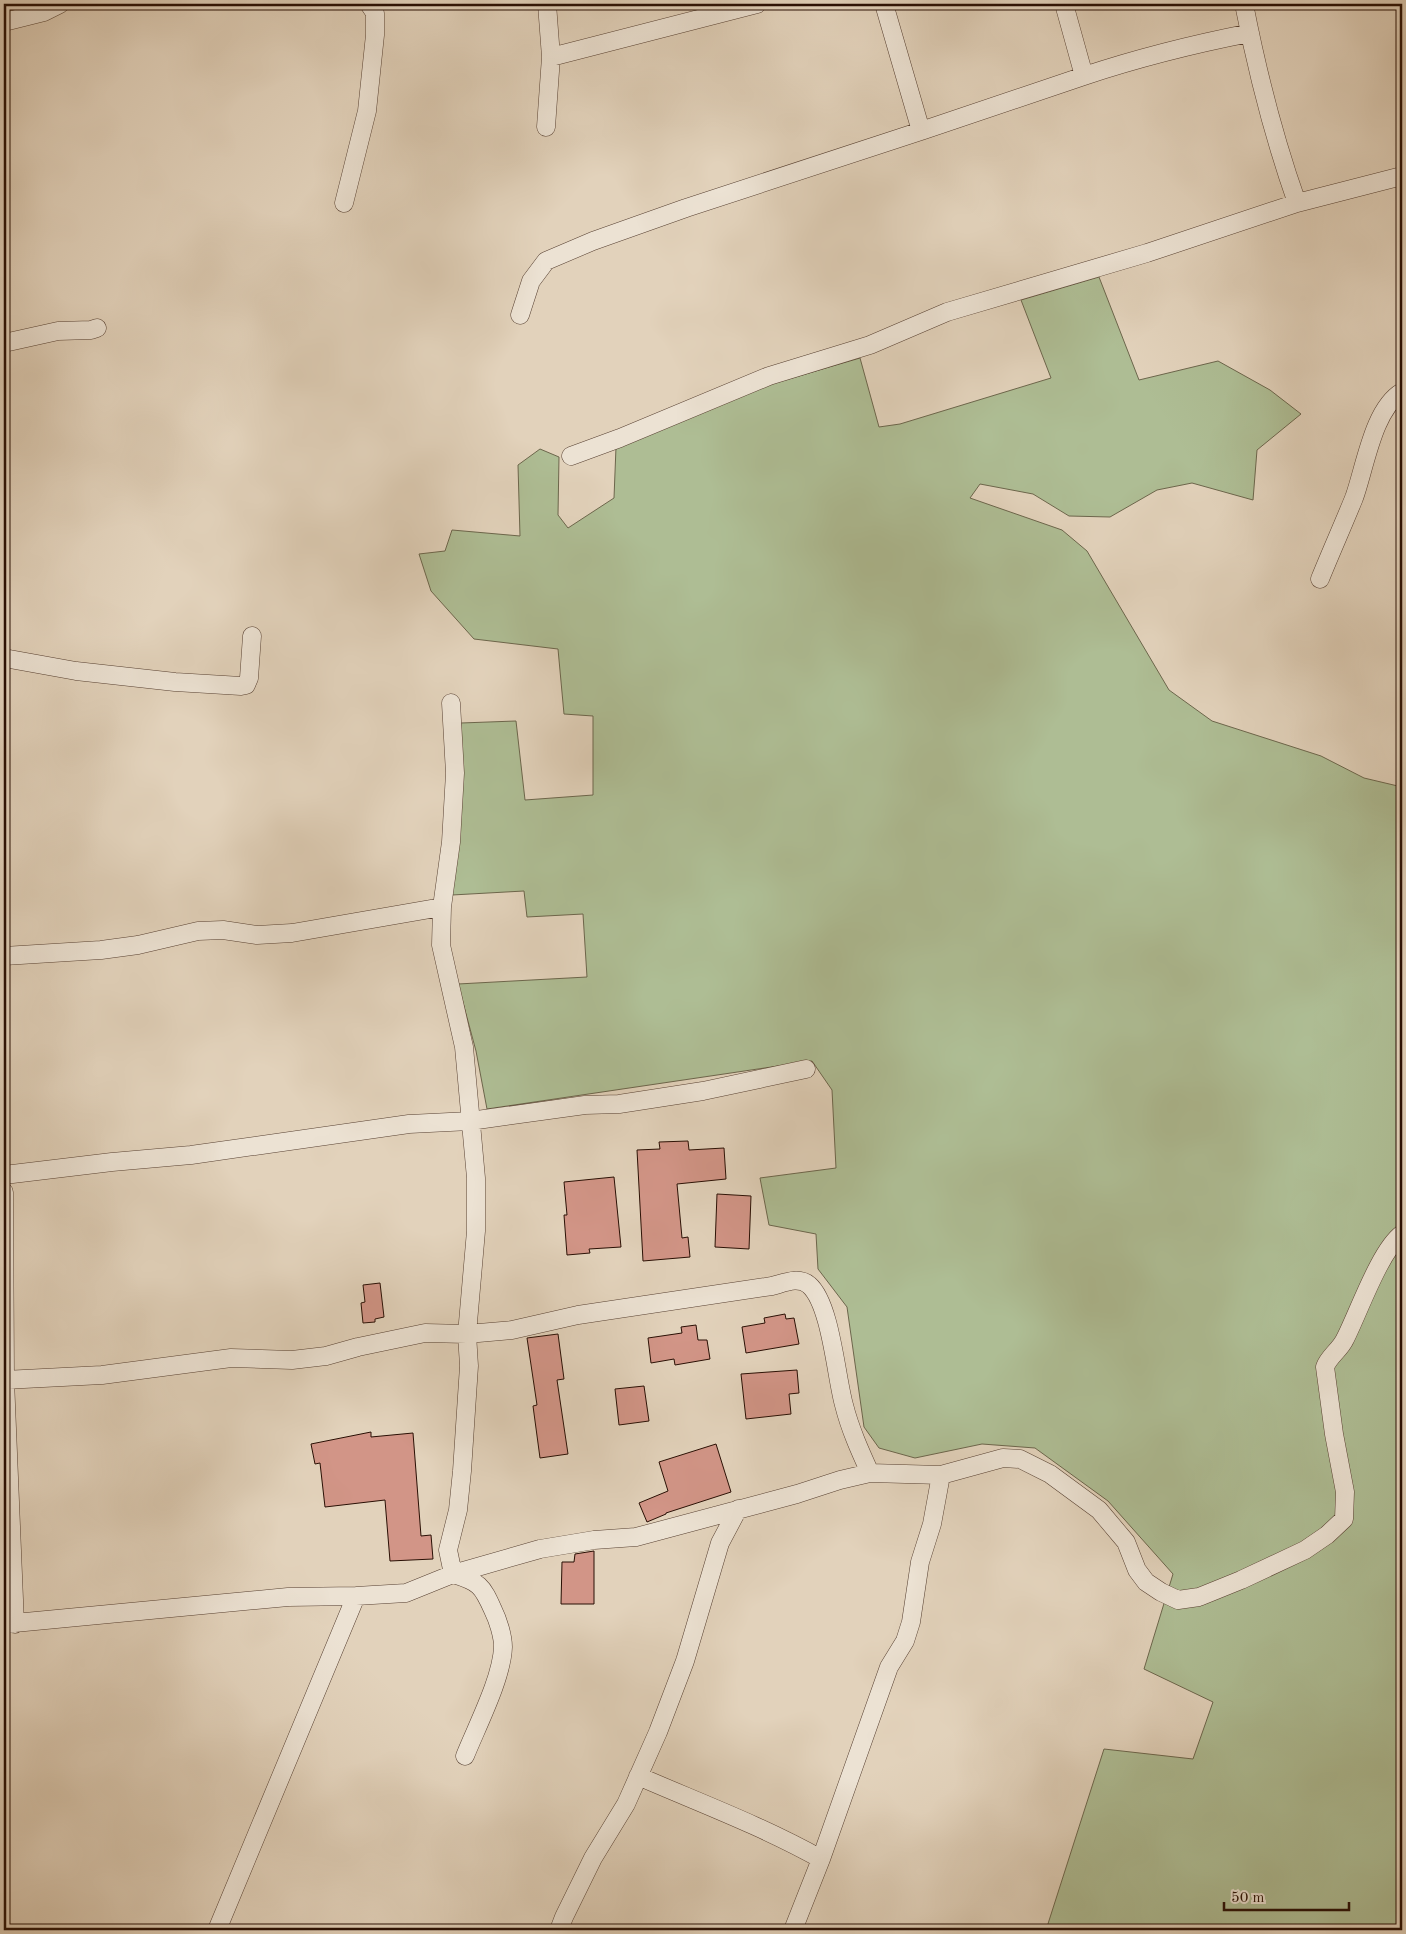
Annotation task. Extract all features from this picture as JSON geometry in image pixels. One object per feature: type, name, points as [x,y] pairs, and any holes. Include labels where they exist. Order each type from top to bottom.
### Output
[{"type":"street","points":[[4,22],[44,12],[60,4]]},
{"type":"street","points":[[344,203],[367,111],[375,35],[375,13],[369,4]]},
{"type":"street","points":[[546,128],[551,57],[547,4]]},
{"type":"street","points":[[551,57],[757,4]]},
{"type":"street","points":[[884,4],[921,132]]},
{"type":"street","points":[[1064,4],[1084,76]]},
{"type":"street","points":[[1244,4],[1275,137],[1297,203]]},
{"type":"street","points":[[520,315],[531,281],[546,261],[593,241],[686,208],[921,132],[1084,76],[1174,50],[1250,33]]},
{"type":"street","points":[[571,456],[620,438],[769,376],[870,345],[947,312],[1147,252],[1297,203],[1402,176]]},
{"type":"street","points":[[4,343],[58,331],[91,330],[97,328]]},
{"type":"street","points":[[1320,579],[1354,496],[1373,433],[1394,397],[1402,392]]},
{"type":"street","points":[[4,658],[76,671],[175,682],[241,686],[246,685],[249,678],[252,636]]},
{"type":"street","points":[[451,703],[455,773],[451,842],[442,907],[441,945],[464,1047],[476,1178],[476,1231],[467,1334],[469,1366],[462,1471],[458,1510],[448,1550],[453,1574]]},
{"type":"street","points":[[4,956],[101,950],[138,945],[198,931],[223,930],[257,935],[292,933],[442,907]]},
{"type":"street","points":[[4,1176],[112,1162],[191,1155],[409,1124],[470,1121],[585,1105],[620,1104],[703,1091],[806,1069]]},
{"type":"street","points":[[4,1192],[4,1380],[9,1624],[288,1598],[406,1593],[453,1574],[540,1549],[594,1540],[636,1537],[870,1473],[940,1475],[1003,1458],[1020,1459],[1050,1474],[1099,1510],[1126,1542],[1137,1570],[1146,1582],[1178,1600],[1198,1597],[1241,1580],[1305,1550],[1328,1536],[1344,1518],[1345,1492],[1334,1434],[1325,1367],[1346,1338],[1373,1278],[1384,1258],[1402,1234]]},
{"type":"street","points":[[4,1380],[102,1375],[231,1358],[292,1360],[326,1356],[358,1347],[425,1333],[467,1334],[512,1330],[578,1315],[772,1286],[798,1280],[808,1285],[818,1298],[830,1334],[844,1405],[857,1446],[870,1473]]},
{"type":"street","points":[[793,1930],[822,1859],[889,1667],[905,1641],[911,1622],[920,1562],[932,1524],[940,1475]]},
{"type":"street","points":[[559,1930],[593,1858],[626,1804],[658,1732],[684,1661],[720,1543],[738,1509]]},
{"type":"street","points":[[703,1520],[720,1543]]},
{"type":"street","points":[[453,1574],[472,1580],[485,1590],[496,1615],[503,1646],[499,1672],[465,1756]]},
{"type":"street","points":[[217,1930],[356,1596]]},
{"type":"street","points":[[638,1776],[740,1818],[822,1859]]},
{"type":"green space","points":[[1099,277],[1139,380],[1218,361],[1270,390],[1301,414],[1257,450],[1253,500],[1192,483],[1157,490],[1110,517],[1069,516],[1033,494],[980,484],[970,498],[1062,530],[1087,551],[1169,690],[1212,721],[1321,756],[1364,778],[1402,787],[1402,1930],[1046,1930],[1104,1749],[1193,1759],[1213,1702],[1144,1669],[1173,1574],[1108,1501],[1035,1448],[982,1444],[915,1458],[879,1448],[864,1427],[847,1307],[818,1269],[816,1234],[769,1225],[760,1178],[836,1168],[832,1090],[812,1061],[487,1109],[476,1051],[458,984],[587,977],[583,914],[527,917],[524,891],[452,895],[462,784],[461,723],[516,721],[525,800],[593,795],[593,716],[564,714],[558,649],[474,639],[431,591],[419,554],[445,551],[452,530],[520,536],[518,465],[540,449],[559,457],[558,515],[568,528],[614,498],[616,447],[741,393],[860,358],[879,427],[900,424],[1051,378],[1021,300]]},
{"type":"building","points":[[688,1141],[689,1150],[724,1148],[726,1179],[677,1184],[682,1238],[688,1237],[690,1257],[643,1261],[637,1150],[660,1149],[659,1142]]},
{"type":"building","points":[[614,1177],[621,1247],[589,1249],[590,1253],[567,1255],[564,1215],[567,1215],[564,1182]]},
{"type":"building","points":[[717,1194],[751,1196],[749,1249],[715,1247]]},
{"type":"building","points":[[380,1283],[384,1317],[375,1319],[375,1322],[363,1323],[361,1303],[365,1302],[363,1285]]},
{"type":"building","points":[[785,1314],[786,1319],[794,1318],[799,1344],[746,1353],[742,1327],[765,1323],[764,1318]]},
{"type":"building","points":[[696,1325],[698,1340],[707,1340],[710,1359],[675,1365],[674,1359],[651,1363],[648,1338],[682,1333],[681,1327]]},
{"type":"building","points":[[558,1334],[564,1379],[557,1380],[568,1454],[540,1458],[533,1406],[537,1405],[527,1338]]},
{"type":"building","points":[[797,1370],[799,1393],[789,1394],[791,1414],[746,1419],[741,1374]]},
{"type":"building","points":[[644,1386],[649,1421],[619,1425],[615,1389]]},
{"type":"building","points":[[371,1432],[371,1437],[413,1433],[421,1536],[431,1535],[433,1559],[390,1561],[385,1500],[325,1507],[320,1463],[315,1464],[311,1444]]},
{"type":"building","points":[[716,1444],[731,1492],[666,1513],[647,1522],[639,1503],[668,1491],[659,1462]]},
{"type":"building","points":[[594,1551],[594,1604],[561,1604],[562,1562],[574,1562],[575,1554]]}]
